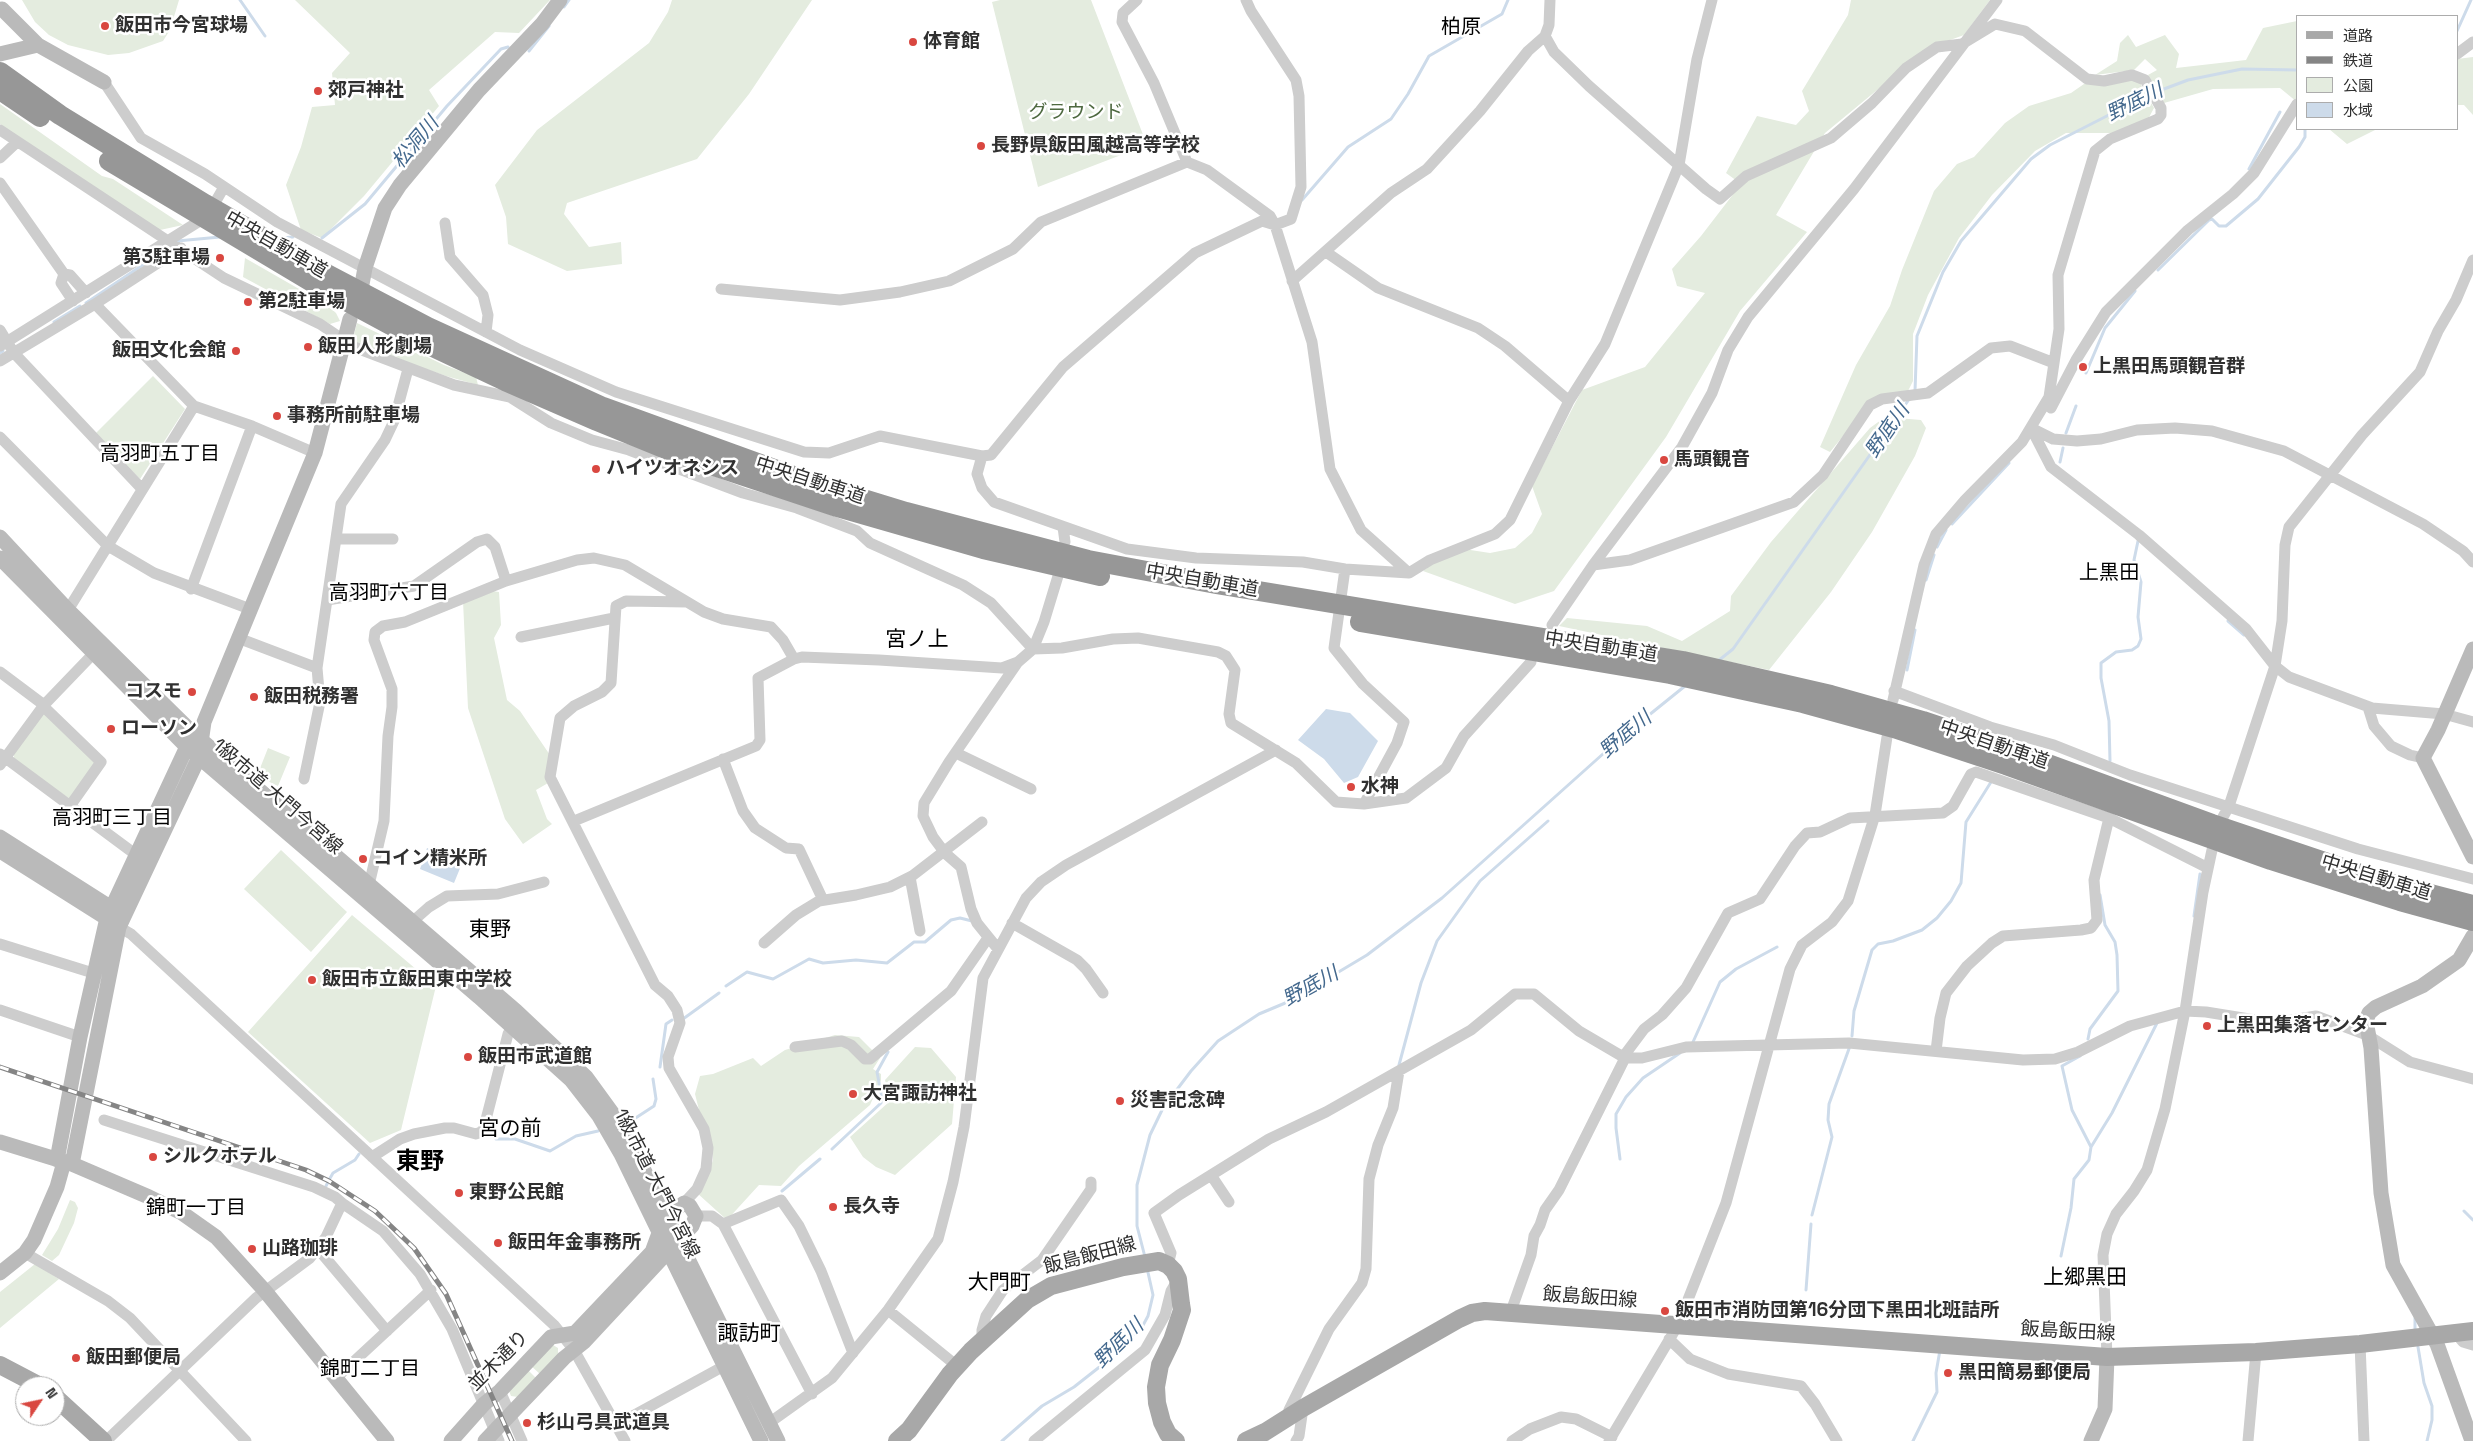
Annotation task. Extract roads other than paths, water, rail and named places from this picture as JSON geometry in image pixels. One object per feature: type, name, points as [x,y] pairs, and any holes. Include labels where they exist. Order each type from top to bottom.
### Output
[{"type":"highway","name":"中央自動車道","points":[[0,72],[60,115],[199,208],[252,248],[420,341],[580,414],[678,454],[891,523],[983,549],[1077,571],[1240,602],[1677,667],[1737,672],[1831,695],[2012,751],[2384,882],[2473,905]]},
{"type":"highway","name":"中央自動車道","points":[[0,90],[199,208],[271,241],[327,274],[428,327],[603,407],[751,462],[906,512],[1088,560],[1677,667],[1722,686],[1803,703],[1894,728],[2006,765],[2271,860],[2400,901],[2473,921]]},
{"type":"main road","name":"飯島飯田線","points":[[897,1441],[909,1430],[957,1366],[982,1340],[1014,1311],[1051,1286],[1138,1263],[1164,1263]]},
{"type":"main road","points":[[1164,1263],[1178,1279],[1182,1310],[1160,1365],[1156,1387],[1157,1403],[1169,1439]]},
{"type":"main road","name":"飯島飯田線","points":[[1246,1441],[1265,1437],[1296,1413],[1472,1313],[1484,1311],[1674,1332],[2107,1357],[2256,1352],[2360,1344],[2464,1332]]},
{"type":"main road","points":[[0,1365],[21,1376]]},
{"type":"main road","points":[[65,1406],[104,1441]]},
{"type":"street","points":[[362,284],[365,268],[385,208],[400,185],[479,90],[542,24],[560,0]]},
{"type":"street","points":[[1137,0],[1122,13],[1122,22],[1154,83],[1187,162]]},
{"type":"street","points":[[1,7],[38,45],[104,82],[141,138],[314,243],[520,350],[616,392],[804,452],[829,453],[880,436],[982,456],[991,455],[1063,367],[1195,253],[1262,221],[1275,225],[1291,218],[1301,187],[1299,96],[1296,80],[1251,11],[1246,0]]},
{"type":"street","points":[[1292,281],[1391,193],[1427,169],[1480,112],[1528,51],[1545,36],[1549,25],[1550,0]]},
{"type":"street","points":[[982,456],[977,474],[982,488],[994,502],[1127,549],[1196,558],[1303,562],[1345,569],[1409,573],[1430,560],[1495,534],[1510,520],[1570,401],[1605,344],[1679,165],[1697,59],[1712,0]]},
{"type":"street","points":[[1552,625],[1593,565],[1682,447],[1712,393],[1728,350],[1748,317],[1854,188],[1996,0]]},
{"type":"street","points":[[1545,36],[1554,52],[1589,86],[1720,199],[1746,176],[1831,138],[1872,103],[1906,68],[1937,47],[1962,44],[1995,24],[2025,31],[2087,80],[2104,81],[2132,75],[2145,80],[2161,108],[2161,114],[2158,119],[2110,139],[2095,152],[2058,275],[2059,329],[2049,397],[2022,442],[1965,500],[1936,534],[1924,565],[1893,696],[2054,745],[2130,775],[2358,849],[2473,878]]},
{"type":"street","points":[[2458,53],[2473,42]]},
{"type":"street","points":[[0,54],[38,45]]},
{"type":"street","points":[[2031,428],[2043,423],[2076,360],[2106,312],[2188,230],[2233,194],[2254,173],[2291,110],[2296,105]]},
{"type":"street","points":[[0,130],[224,278],[320,324],[343,341],[408,369],[454,385],[510,397],[551,423],[592,440],[629,450],[743,493],[797,508],[857,531],[870,542],[963,585],[991,603],[1033,649],[1062,648],[1113,639],[1138,638],[1218,652],[1230,659],[1236,670],[1229,714],[1231,723],[1296,763],[1336,802],[1364,804],[1406,798],[1446,768],[1464,736],[1530,662]]},
{"type":"street","points":[[0,158],[18,142]]},
{"type":"street","points":[[721,289],[840,300],[900,292],[949,281],[1013,249],[1041,222],[1187,162],[1207,170],[1270,216],[1275,225],[1312,342],[1330,469],[1361,530],[1409,573]]},
{"type":"street","points":[[0,183],[64,274],[61,283],[91,307],[194,406],[252,426],[315,453]]},
{"type":"street","points":[[4,344],[198,222],[208,213],[224,187]]},
{"type":"street","points":[[445,223],[450,256],[483,295],[488,315],[486,332]]},
{"type":"street","points":[[0,361],[91,307],[181,248]]},
{"type":"street","points":[[1326,252],[1378,288],[1478,328],[1505,346],[1570,401]]},
{"type":"street","points":[[2223,817],[2229,806],[2275,666],[2282,621],[2285,545],[2289,527],[2362,435],[2420,372],[2438,331],[2456,300],[2473,260]]},
{"type":"street","points":[[0,1273],[26,1253],[42,1223],[57,1188],[117,921],[135,854],[204,722],[315,453],[350,320]]},
{"type":"street","points":[[0,330],[4,344],[142,489]]},
{"type":"street","points":[[1593,565],[1630,560],[1794,502],[1823,475],[1870,405],[1882,400],[1928,393],[1984,352],[2000,345],[2010,346],[2054,363]]},
{"type":"street","points":[[304,779],[320,702],[317,668],[341,504],[385,440],[394,421],[408,369]]},
{"type":"street","points":[[68,610],[194,406]]},
{"type":"street","points":[[191,589],[252,426]]},
{"type":"street","points":[[2031,428],[2053,439],[2077,441],[2101,439],[2137,430],[2175,428],[2212,431],[2284,451],[2423,524],[2463,551],[2473,562]]},
{"type":"street","points":[[2031,428],[2051,467],[2154,547],[2246,629],[2275,666],[2289,677],[2368,707],[2444,714],[2473,722]]},
{"type":"street","points":[[0,437],[108,546],[154,572],[191,589],[250,609]]},
{"type":"street","points":[[1063,527],[1065,542]]},
{"type":"street","points":[[336,539],[393,539]]},
{"type":"street","points":[[327,600],[414,586],[477,542],[487,540],[495,546],[506,580]]},
{"type":"street","points":[[2,542],[194,741],[369,885],[554,1044],[586,1076],[618,1121],[664,1227]]},
{"type":"street","name":"1級市道 大門今宮線","points":[[0,558],[94,653],[194,741],[199,757],[513,1026],[571,1080],[599,1116],[664,1227],[724,1366],[761,1441]]},
{"type":"street","points":[[369,885],[384,820],[388,736],[392,707],[392,689],[375,647],[375,632],[383,626],[405,622],[506,580],[577,560],[603,559],[625,565],[704,612],[723,619],[771,627],[783,640],[794,659]]},
{"type":"street","points":[[1345,569],[1334,648],[1363,684],[1404,722],[1397,743],[1364,804]]},
{"type":"street","points":[[998,949],[988,938],[971,909],[961,867],[945,853],[932,837],[923,816],[924,803],[1018,662],[1033,649],[1044,622],[1058,576]]},
{"type":"street","points":[[687,602],[626,601],[616,606],[611,683],[602,692],[579,703],[560,718],[550,777],[655,984],[668,996],[677,1010],[680,1023],[668,1057],[669,1068],[704,1129],[708,1148],[706,1169],[697,1189],[684,1204],[690,1206],[696,1216]]},
{"type":"street","points":[[520,637],[614,618]]},
{"type":"street","points":[[238,638],[317,668]]},
{"type":"street","points":[[2423,758],[2473,649]]},
{"type":"street","points":[[94,653],[44,706],[2,759],[135,854]]},
{"type":"street","points":[[574,821],[756,746],[760,740],[758,678],[794,659],[802,657],[879,660],[1002,668],[1018,662]]},
{"type":"street","points":[[0,672],[44,706],[101,762],[70,806]]},
{"type":"street","points":[[2368,707],[2374,726],[2391,746],[2410,755],[2423,758]]},
{"type":"street","points":[[1512,1441],[1530,1429],[1561,1417],[1576,1419],[1611,1439],[1674,1332],[1726,1203],[1790,969],[1802,945],[1832,922],[1848,901],[1875,815],[1887,738]]},
{"type":"street","points":[[769,1423],[832,1378],[888,1310],[938,1239],[954,1182],[983,978],[1026,898],[1051,874],[1276,750]]},
{"type":"street","points":[[956,753],[1031,789]]},
{"type":"street","points":[[64,1162],[80,1037],[93,973],[199,757]]},
{"type":"street","points":[[2423,758],[2473,857]]},
{"type":"street","points":[[723,759],[743,811],[755,828],[786,848],[799,849],[823,900]]},
{"type":"street","points":[[1510,1314],[1531,1255],[1534,1236],[1545,1210],[1560,1190],[1624,1057],[1644,1029],[1662,1015],[1686,988],[1728,913],[1760,899],[1795,846],[1807,833],[1820,832],[1850,818],[1875,815],[1943,813],[1953,806],[1970,774],[1976,772],[2108,818],[2208,868]]},
{"type":"street","points":[[1936,1051],[1940,1018],[1946,993],[1967,966],[1992,943],[2003,936],[2091,928],[2097,920],[2094,880],[2108,818]]},
{"type":"street","points":[[764,943],[796,915],[823,900],[890,887],[910,877],[945,853],[982,822]]},
{"type":"street","points":[[0,837],[117,921],[554,1326],[574,1350],[625,1441]]},
{"type":"street","points":[[2091,1441],[2105,1409],[2107,1357],[2103,1262],[2106,1234],[2116,1214],[2134,1192],[2147,1170],[2165,1109],[2185,1012],[2212,850]]},
{"type":"street","points":[[0,851],[117,921]]},
{"type":"street","points":[[910,877],[920,931]]},
{"type":"street","points":[[412,922],[429,907],[447,896],[498,894],[544,882]]},
{"type":"street","points":[[1012,923],[1076,960],[1086,969],[1103,993]]},
{"type":"street","points":[[2472,1441],[2433,1336],[2393,1266],[2381,1193],[2371,1048],[2367,1035],[2366,1021],[2369,1013],[2422,986],[2460,960],[2473,936]]},
{"type":"street","points":[[795,1047],[842,1042],[851,1045],[865,1059],[870,1059],[951,990],[988,938]]},
{"type":"street","points":[[0,944],[93,973]]},
{"type":"street","points":[[1164,1263],[1171,1253],[1154,1213],[1211,1174],[1269,1139],[1326,1112],[1471,1030],[1515,994],[1534,994],[1579,1031],[1624,1057],[1642,1058],[1686,1046],[1769,1046],[1849,1043],[2023,1060],[2054,1059],[2078,1052],[2130,1026],[2185,1012],[2206,1012],[2274,1023],[2316,1016],[2367,1035],[2410,1062],[2473,1080]]},
{"type":"street","points":[[0,1010],[80,1037]]},
{"type":"street","points":[[372,1157],[400,1139],[414,1134],[446,1128],[454,1128],[476,1134],[483,1131],[508,1034],[513,1026]]},
{"type":"street","points":[[1296,1441],[1299,1436],[1296,1413],[1289,1410],[1329,1329],[1362,1283],[1366,1269],[1369,1180],[1378,1145],[1393,1108],[1399,1071]]},
{"type":"street","points":[[104,1120],[314,1188],[335,1197],[372,1221],[393,1240],[431,1290],[452,1329],[484,1404],[493,1438]]},
{"type":"street","points":[[0,1142],[64,1162],[149,1197],[200,1224],[227,1247],[265,1291],[387,1441]]},
{"type":"street","points":[[1211,1174],[1229,1202]]},
{"type":"street","points":[[982,1340],[982,1330],[986,1316],[1003,1290],[1042,1260],[1091,1189],[1091,1182]]},
{"type":"street","points":[[723,1224],[781,1200],[799,1226],[821,1272],[853,1353]]},
{"type":"street","points":[[104,1441],[265,1291],[302,1265],[318,1249],[334,1224],[342,1202]]},
{"type":"street","name":"並木通り","points":[[451,1441],[484,1404],[500,1391],[551,1337],[575,1333],[652,1252],[664,1227],[676,1209],[684,1204]]},
{"type":"street","points":[[696,1216],[712,1216],[723,1224],[812,1394]]},
{"type":"street","points":[[493,1438],[511,1414],[645,1278],[692,1226],[696,1216]]},
{"type":"street","points":[[673,1245],[778,1441]]},
{"type":"street","points":[[318,1249],[387,1331]]},
{"type":"street","points":[[26,1253],[108,1301],[130,1318],[246,1441]]},
{"type":"street","points":[[1034,1441],[1145,1350],[1165,1316],[1171,1291],[1178,1279]]},
{"type":"street","points":[[335,1379],[431,1290]]},
{"type":"street","points":[[888,1310],[957,1366]]},
{"type":"street","points":[[1674,1332],[1690,1359],[1728,1374],[1801,1386],[1815,1404],[1833,1439]]},
{"type":"street","points":[[2464,1332],[2463,1342],[2473,1345]]},
{"type":"street","points":[[2360,1344],[2364,1441]]},
{"type":"street","points":[[2248,1441],[2256,1352]]},
{"type":"street","points":[[616,1425],[724,1366]]},
{"type":"street","points":[[500,1391],[522,1441]]},
{"type":"water","points":[[1326,709],[1350,713],[1378,741],[1358,777],[1344,783],[1324,759],[1298,740]]},
{"type":"water","points":[[427,848],[463,861],[454,883],[420,869]]},
{"type":"waterway","points":[[240,0],[265,36]]},
{"type":"waterway","name":"松洞川","points":[[564,7],[569,0]]},
{"type":"waterway","points":[[1302,200],[1348,147],[1391,119],[1408,94],[1429,56],[1502,14],[1508,0]]},
{"type":"waterway","name":"野底川","points":[[2458,29],[2471,0]]},
{"type":"waterway","name":"松洞川","points":[[529,51],[549,26]]},
{"type":"waterway","name":"松洞川","points":[[322,238],[365,204],[447,106],[501,49],[508,47]]},
{"type":"waterway","name":"野底川","points":[[2156,92],[2188,80],[2242,69],[2296,70]]},
{"type":"waterway","name":"野底川","points":[[1915,391],[1917,336],[1943,272],[1961,241],[2031,159],[2050,145],[2150,94]]},
{"type":"waterway","points":[[2249,169],[2280,112]]},
{"type":"waterway","points":[[2158,270],[2209,220],[2212,219],[2219,226],[2226,226],[2258,199],[2299,147],[2305,137],[2305,130]]},
{"type":"waterway","name":"松洞川","points":[[177,241],[220,237]]},
{"type":"waterway","name":"松洞川","points":[[281,238],[293,237]]},
{"type":"waterway","name":"松洞川","points":[[86,303],[162,252]]},
{"type":"waterway","points":[[2086,373],[2105,328],[2135,291]]},
{"type":"waterway","name":"松洞川","points":[[54,322],[80,306]]},
{"type":"waterway","name":"野底川","points":[[1718,661],[1733,649],[1910,398]]},
{"type":"waterway","points":[[2066,433],[2076,406]]},
{"type":"waterway","points":[[2060,462],[2063,448]]},
{"type":"waterway","points":[[1952,524],[2009,463]]},
{"type":"waterway","points":[[1937,547],[1946,530]]},
{"type":"waterway","points":[[2110,761],[2109,721],[2101,678],[2101,663],[2116,652],[2132,650],[2138,646],[2141,639],[2138,617],[2141,582],[2134,560],[2138,541]]},
{"type":"waterway","points":[[1926,580],[1934,555]]},
{"type":"waterway","points":[[2228,621],[2244,635]]},
{"type":"waterway","points":[[1907,670],[1915,630]]},
{"type":"waterway","name":"野底川","points":[[1145,1257],[1137,1226],[1137,1185],[1150,1135],[1163,1108],[1191,1071],[1218,1041],[1259,1014],[1290,1001],[1367,955],[1442,898],[1623,736],[1685,686]]},
{"type":"waterway","points":[[1852,1036],[1854,1011],[1872,950],[1878,944],[1893,941],[1922,930],[1937,918],[1951,901],[1961,883],[1966,822],[1991,782]]},
{"type":"waterway","points":[[1399,1065],[1421,983],[1437,941],[1480,881],[1548,821]]},
{"type":"waterway","points":[[2194,916],[2200,874]]},
{"type":"waterway","points":[[2088,1039],[2090,1029],[2118,991],[2115,942],[2105,925],[2100,895]]},
{"type":"waterway","points":[[726,986],[747,972],[773,979],[809,959],[823,963],[856,960],[887,963],[914,942],[925,942],[951,920],[960,918],[972,921]]},
{"type":"waterway","points":[[1693,1042],[1720,982],[1736,969],[1777,947]]},
{"type":"waterway","points":[[683,1019],[719,993]]},
{"type":"waterway","points":[[660,1067],[666,1024],[672,1020]]},
{"type":"waterway","points":[[2091,1147],[2112,1113],[2157,1023]]},
{"type":"waterway","points":[[1812,1215],[1832,1137],[1828,1120],[1829,1104],[1850,1046]]},
{"type":"waterway","points":[[832,1149],[881,1103],[882,1098],[877,1072],[888,1052]]},
{"type":"waterway","points":[[1620,1159],[1616,1114],[1626,1097],[1643,1078],[1680,1053]]},
{"type":"waterway","points":[[2061,1256],[2071,1208],[2074,1179],[2089,1160],[2091,1147],[2072,1110],[2062,1066],[2080,1056]]},
{"type":"waterway","points":[[631,1121],[654,1106],[656,1099],[653,1079]]},
{"type":"waterway","points":[[496,1139],[515,1139],[550,1151],[576,1136],[598,1131]]},
{"type":"waterway","points":[[329,1180],[333,1173],[355,1160],[359,1154]]},
{"type":"waterway","points":[[782,1191],[820,1159]]},
{"type":"waterway","points":[[326,1186],[328,1182]]},
{"type":"waterway","points":[[2464,1211],[2473,1220]]},
{"type":"waterway","points":[[1806,1290],[1811,1224]]},
{"type":"waterway","name":"野底川","points":[[1002,1441],[1042,1406],[1074,1387],[1102,1365],[1121,1343],[1141,1329],[1148,1316],[1153,1295],[1147,1268]]},
{"type":"waterway","points":[[2415,1318],[2415,1329]]},
{"type":"waterway","points":[[2418,1347],[2424,1383],[2432,1406],[2432,1420],[2427,1441]]},
{"type":"waterway","points":[[1913,1441],[1937,1392],[1936,1373],[1940,1350]]},
{"type":"railway","points":[[0,1067],[306,1170],[329,1181],[375,1211],[414,1248],[446,1294],[512,1441]]},
{"type":"place","name":"飯田市今宮球場","points":[[105,26]]},
{"type":"place","name":"体育館","points":[[913,42]]},
{"type":"place","name":"郊戸神社","points":[[318,91]]},
{"type":"place","name":"長野県飯田風越高等学校","points":[[981,146]]},
{"type":"place","name":"第3駐車場","points":[[220,258]]},
{"type":"place","name":"第2駐車場","points":[[248,302]]},
{"type":"place","name":"飯田人形劇場","points":[[308,347]]},
{"type":"place","name":"飯田文化会館","points":[[236,351]]},
{"type":"place","name":"上黒田馬頭観音群","points":[[2083,367]]},
{"type":"place","name":"事務所前駐車場","points":[[277,416]]},
{"type":"place","name":"馬頭観音","points":[[1664,460]]},
{"type":"place","name":"ハイツオネシス","points":[[596,469]]},
{"type":"place","name":"コスモ","points":[[192,692]]},
{"type":"place","name":"飯田税務署","points":[[254,697]]},
{"type":"place","name":"ローソン","points":[[111,729]]},
{"type":"place","name":"水神","points":[[1351,787]]},
{"type":"place","name":"コイン精米所","points":[[363,859]]},
{"type":"place","name":"飯田市立飯田東中学校","points":[[312,980]]},
{"type":"place","name":"上黒田集落センター","points":[[2207,1026]]},
{"type":"place","name":"飯田市武道館","points":[[468,1057]]},
{"type":"place","name":"大宮諏訪神社","points":[[853,1094]]},
{"type":"place","name":"災害記念碑","points":[[1120,1101]]},
{"type":"place","name":"シルクホテル","points":[[153,1157]]},
{"type":"place","name":"東野公民館","points":[[459,1193]]},
{"type":"place","name":"長久寺","points":[[833,1207]]},
{"type":"place","name":"飯田年金事務所","points":[[498,1243]]},
{"type":"place","name":"山路珈琲","points":[[252,1249]]},
{"type":"place","name":"飯田市消防団第16分団下黒田北班詰所","points":[[1665,1311]]},
{"type":"place","name":"飯田郵便局","points":[[76,1358]]},
{"type":"place","name":"黒田簡易郵便局","points":[[1948,1373]]},
{"type":"place","name":"杉山弓具武道具","points":[[527,1423]]},
{"type":"district","name":"柏原","points":[[1461,28]]},
{"type":"district","name":"高羽町五丁目","points":[[160,455]]},
{"type":"district","name":"上黒田","points":[[2109,574]]},
{"type":"district","name":"高羽町六丁目","points":[[389,594]]},
{"type":"district","name":"宮ノ上","points":[[917,640]]},
{"type":"district","name":"高羽町三丁目","points":[[112,819]]},
{"type":"district","name":"東野","points":[[490,930]]},
{"type":"district","name":"宮の前","points":[[510,1129]]},
{"type":"district","name":"東野","points":[[420,1162]]},
{"type":"district","name":"錦町一丁目","points":[[196,1209]]},
{"type":"district","name":"上郷黒田","points":[[2085,1278]]},
{"type":"district","name":"大門町","points":[[999,1283]]},
{"type":"district","name":"諏訪町","points":[[749,1334]]},
{"type":"district","name":"錦町二丁目","points":[[370,1370]]},
{"type":"park label","name":"グラウンド","points":[[1076,113]]}]
